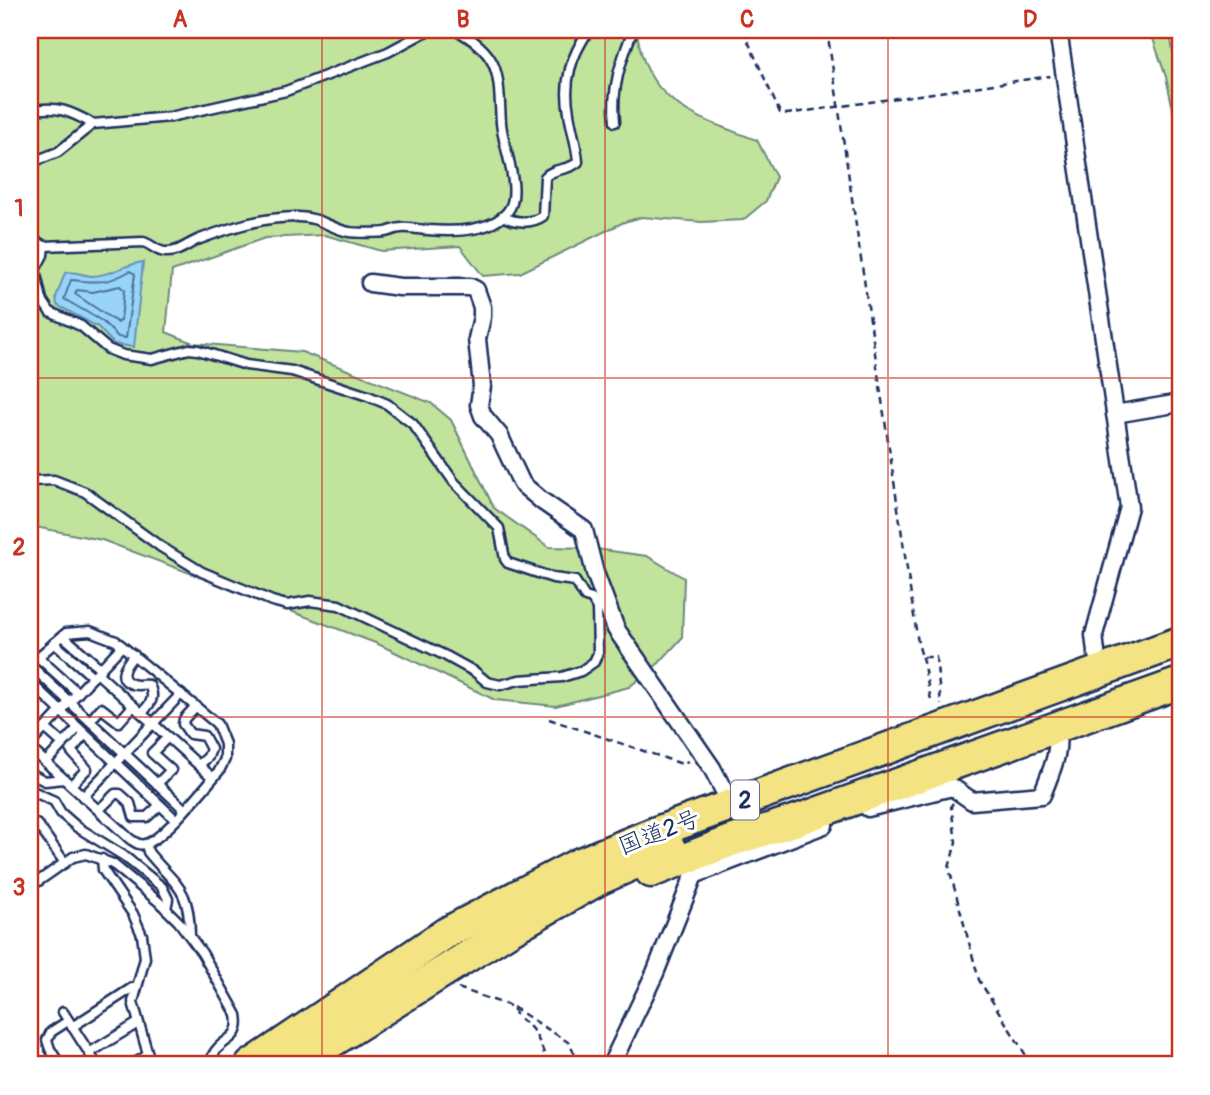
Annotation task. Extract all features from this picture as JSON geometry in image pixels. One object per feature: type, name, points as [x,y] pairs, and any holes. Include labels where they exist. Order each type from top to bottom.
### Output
[{"type":"highway","points":[[446,933],[530,876],[574,851],[937,704],[1097,652],[1180,621]]},
{"type":"highway","name":"国道2号","points":[[251,1065],[446,933],[578,864],[651,834],[1056,707],[1180,642]]},
{"type":"highway","name":"国道2号","points":[[295,1065],[508,931],[600,879],[671,847],[1180,663]]},
{"type":"highway","points":[[508,931],[731,841],[818,820],[1056,707],[1180,683]]},
{"type":"street","points":[[1058,30],[1129,507],[1094,635],[1097,652]]},
{"type":"street","points":[[370,283],[400,288],[470,287],[476,290],[482,307],[477,339],[482,386],[479,405],[483,416],[499,435],[522,484],[584,530],[595,573],[615,629],[701,751],[723,789]]},
{"type":"street","points":[[1115,414],[1180,404]]},
{"type":"street","points":[[611,1065],[655,973],[694,875],[818,820],[938,789],[951,787],[972,801],[1042,795],[1059,747],[1056,707]]},
{"type":"lane","points":[[30,163],[58,152],[93,124],[170,117],[286,91],[388,52],[429,30]]},
{"type":"lane","points":[[30,237],[44,246],[142,242],[149,243],[157,251],[168,252],[177,251],[195,240],[251,222],[300,217],[324,221],[349,232],[383,233],[402,228],[444,231],[480,228],[494,222],[508,212],[514,200],[502,134],[498,73],[481,48],[470,37],[456,30]]},
{"type":"lane","points":[[503,216],[510,220],[532,221],[541,218],[545,177],[552,171],[574,166],[578,162],[578,150],[569,112],[567,78],[572,56],[589,30]]},
{"type":"lane","points":[[615,122],[620,61],[633,30]]},
{"type":"lane","points":[[30,111],[47,107],[71,112],[93,124]]},
{"type":"lane","points":[[30,481],[54,480],[85,492],[202,572],[287,605],[310,601],[339,605],[446,656],[487,682],[500,685],[519,680],[562,677],[581,671],[594,662],[598,653],[597,608],[592,599],[585,597],[575,581],[546,576],[508,563],[499,528],[454,482],[413,424],[404,416],[368,396],[292,371],[246,365],[198,350],[189,349],[152,359],[123,355],[103,346],[81,326],[50,312],[45,306],[33,266],[43,255],[44,246]]},
{"type":"lane","points":[[122,646],[69,702],[45,728],[30,746],[83,797],[140,845],[155,840],[175,819],[219,771],[225,759],[225,744],[217,724],[134,655],[122,646],[107,637],[90,631],[66,633],[30,665],[69,702],[90,721],[156,784],[184,809]]},
{"type":"lane","points":[[63,636],[97,673],[213,778]]},
{"type":"lane","points":[[54,643],[97,673]]},
{"type":"lane","points":[[134,655],[124,666],[123,674],[127,681],[149,685],[152,690],[152,702],[142,713]]},
{"type":"lane","points":[[38,657],[78,693]]},
{"type":"lane","points":[[30,683],[175,819]]},
{"type":"lane","points":[[83,797],[181,694]]},
{"type":"lane","points":[[90,721],[101,708],[119,722],[133,706]]},
{"type":"lane","points":[[196,706],[184,719],[183,724],[190,734],[204,736],[210,745],[208,757],[199,765]]},
{"type":"lane","points":[[30,715],[33,719],[30,722]]},
{"type":"lane","points":[[45,728],[63,744]]},
{"type":"lane","points":[[46,762],[63,744],[82,731]]},
{"type":"lane","points":[[30,773],[46,781],[68,782],[87,769],[71,751],[82,731]]},
{"type":"lane","points":[[156,784],[171,770],[152,753],[168,737]]},
{"type":"lane","points":[[30,790],[54,800],[61,813],[77,827],[124,856],[162,887],[168,899],[166,909]]},
{"type":"lane","points":[[99,810],[115,794],[120,794],[130,803],[134,817],[147,817],[160,804]]},
{"type":"lane","points":[[30,821],[38,825],[65,863]]},
{"type":"lane","points":[[146,844],[148,852],[186,896],[190,936]]},
{"type":"lane","points":[[30,887],[73,857],[86,855],[113,864],[166,909],[190,936],[237,1015],[238,1030],[216,1049],[213,1055],[217,1065]]},
{"type":"lane","points":[[102,859],[103,870],[134,914],[142,935],[145,958],[133,1002],[151,1065]]},
{"type":"lane","points":[[60,1065],[47,1040],[51,1032],[136,988]]},
{"type":"lane","points":[[63,1012],[97,1065]]},
{"type":"lane","points":[[89,1053],[138,1023]]},
{"type":"lane","points":[[132,1065],[148,1055]]},
{"type":"path","points":[[743,30],[780,113],[787,114],[1065,74]]},
{"type":"path","points":[[827,30],[922,657],[937,704]]},
{"type":"path","points":[[922,657],[936,657],[939,698],[937,704]]},
{"type":"path","points":[[549,719],[682,764],[701,751]]},
{"type":"path","points":[[965,797],[951,806],[957,842],[949,869],[981,987],[1032,1065]]},
{"type":"path","points":[[438,975],[446,983],[513,1007],[568,1042],[581,1065]]},
{"type":"path","points":[[513,1007],[516,1016],[531,1028],[548,1065]]},
{"type":"green space","points":[[30,30],[637,30],[642,55],[650,75],[662,91],[695,115],[757,140],[776,177],[766,201],[743,220],[701,222],[642,217],[624,222],[520,273],[483,276],[460,246],[381,251],[325,235],[265,238],[172,271],[166,332],[193,343],[302,352],[431,403],[451,420],[494,508],[549,547],[589,548],[647,556],[684,578],[682,638],[659,663],[629,687],[556,706],[495,700],[378,644],[102,540],[30,526]]},
{"type":"green space","points":[[1150,30],[1169,30],[1180,87],[1180,142],[1166,77]]},
{"type":"water","points":[[143,262],[134,347],[114,344],[98,327],[57,305],[56,297],[65,273],[100,275]]}]
